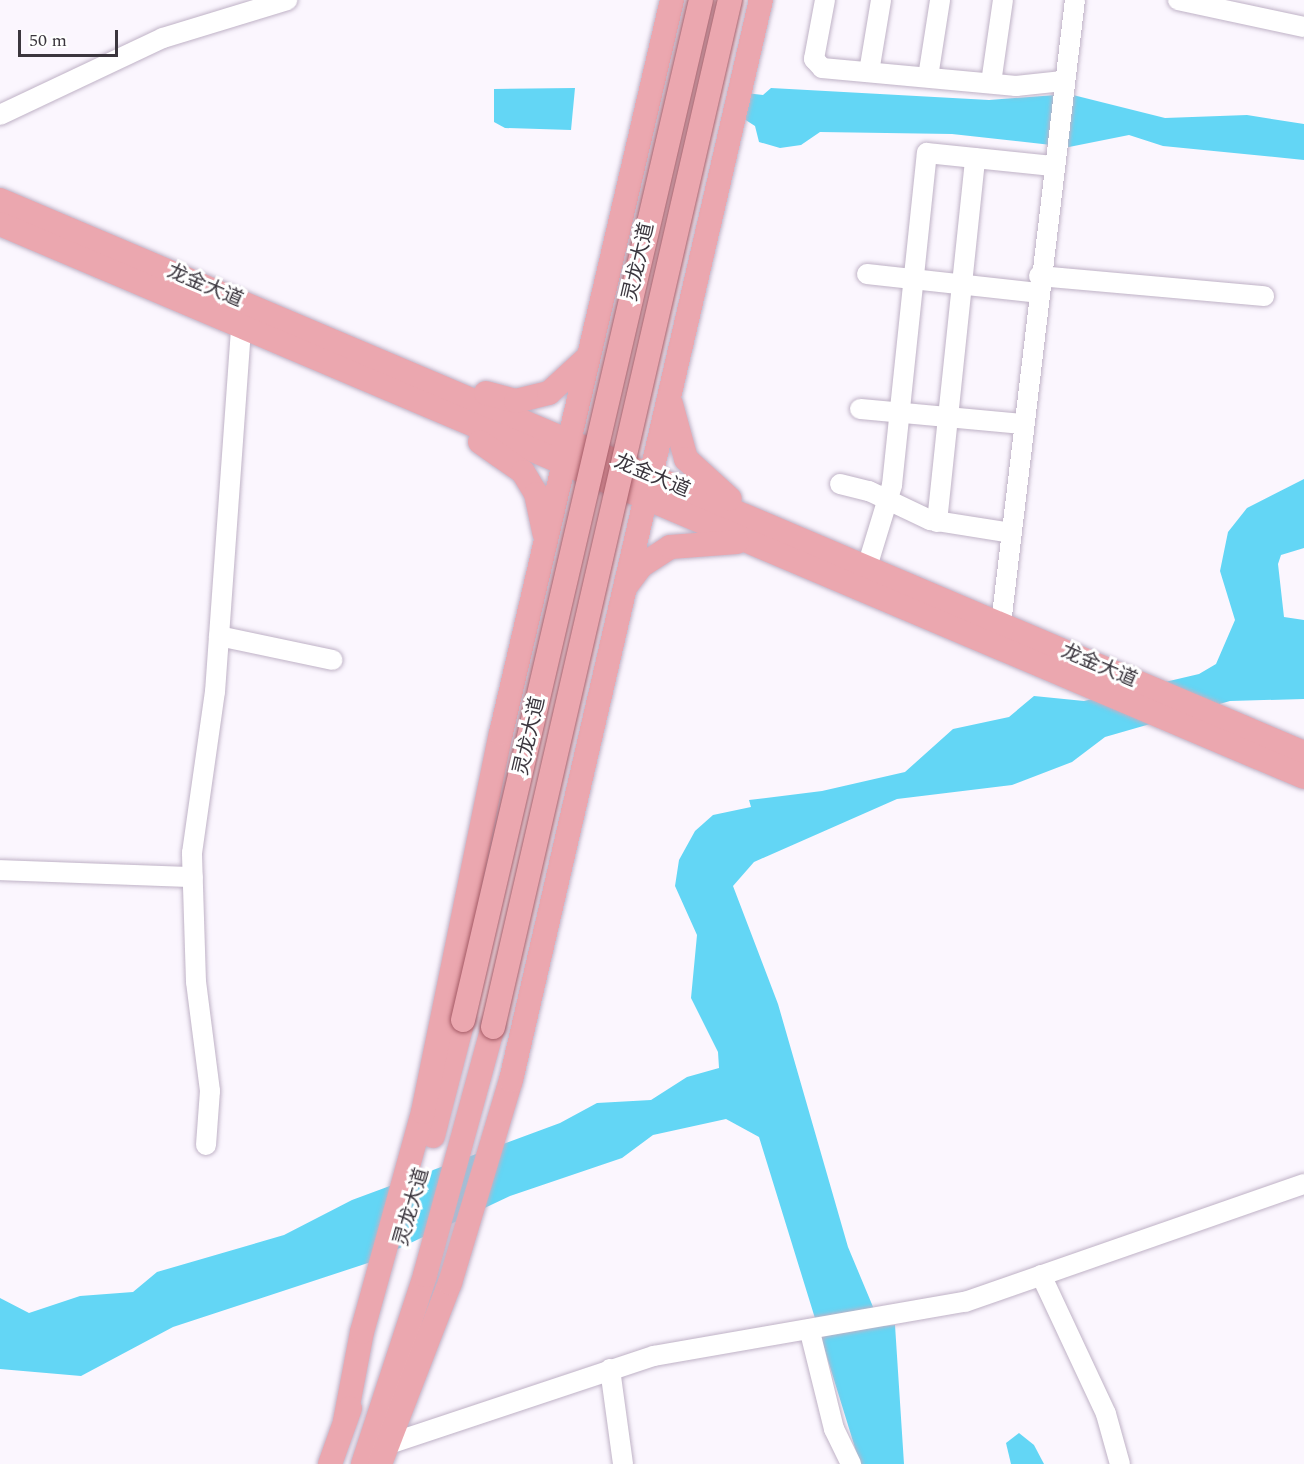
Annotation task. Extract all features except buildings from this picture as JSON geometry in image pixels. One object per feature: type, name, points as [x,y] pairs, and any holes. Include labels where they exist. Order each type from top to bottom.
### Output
[{"type":"main road","points":[[345,1421],[368,1308],[413,1149],[545,544],[672,0]]},
{"type":"main road","name":"灵龙大道","points":[[330,1464],[388,1289],[433,1135],[463,1020],[701,0]]},
{"type":"main road","name":"灵龙大道","points":[[374,1456],[493,1027],[730,0]]},
{"type":"main road","points":[[374,1456],[457,1262],[507,1094],[761,0]]},
{"type":"main road","name":"龙金大道","points":[[0,200],[338,355],[760,534],[1098,689],[1304,777]]},
{"type":"main road","name":"龙金大道","points":[[0,224],[241,326],[338,355]]},
{"type":"main road","points":[[338,355],[384,351],[516,401],[560,388],[583,364],[592,344]]},
{"type":"main road","points":[[338,355],[386,398],[513,462],[536,494],[545,544]]},
{"type":"main road","points":[[672,378],[672,424],[686,459],[702,479],[760,534]]},
{"type":"main road","points":[[622,593],[641,566],[670,547],[760,534]]},
{"type":"main road","name":"龙金大道","points":[[760,534],[867,567],[1304,753]]},
{"type":"street","points":[[0,115],[163,38],[287,0]]},
{"type":"street","points":[[825,0],[814,59],[822,68],[991,83],[1063,85]]},
{"type":"street","points":[[869,72],[881,0]]},
{"type":"street","points":[[928,77],[940,0]]},
{"type":"street","points":[[991,83],[1003,0]]},
{"type":"street","points":[[1001,624],[1053,160],[1075,0]]},
{"type":"street","points":[[1178,0],[1304,27]]},
{"type":"street","points":[[867,567],[889,501],[927,153],[975,158],[1053,160]]},
{"type":"street","points":[[937,522],[975,158]]},
{"type":"street","points":[[867,274],[962,284],[1039,284],[1264,296]]},
{"type":"street","points":[[206,1145],[210,1091],[196,982],[193,877],[219,636],[241,326]]},
{"type":"street","points":[[860,409],[1023,424]]},
{"type":"street","points":[[840,484],[889,501],[937,522],[1011,533]]},
{"type":"street","points":[[219,636],[333,660]]},
{"type":"street","points":[[0,870],[193,877]]},
{"type":"street","points":[[374,1456],[610,1369],[680,1350],[810,1332],[965,1302],[1304,1184]]},
{"type":"street","points":[[1041,1275],[1106,1414],[1120,1464]]},
{"type":"street","points":[[810,1332],[834,1429],[851,1464]]},
{"type":"street","points":[[610,1369],[623,1464]]},
{"type":"water","points":[[575,88],[571,130],[505,128],[494,122],[494,89]]},
{"type":"water","points":[[771,88],[989,100],[1069,94],[1165,118],[1247,115],[1304,124],[1304,160],[1163,146],[1129,135],[1069,147],[952,134],[820,132],[801,145],[780,148],[759,142],[755,126],[741,117],[746,93],[763,95]]},
{"type":"water","points":[[1304,479],[1304,548],[1281,555],[1278,564],[1284,617],[1304,620],[1304,699],[1230,701],[1105,737],[1072,762],[1012,785],[897,799],[754,862],[733,886],[778,1004],[848,1247],[881,1326],[895,1325],[904,1464],[860,1464],[759,1137],[726,1119],[653,1135],[622,1158],[510,1196],[368,1263],[173,1327],[81,1376],[0,1369],[0,1298],[29,1313],[80,1296],[133,1292],[157,1272],[284,1235],[352,1200],[560,1123],[597,1103],[651,1100],[687,1077],[719,1068],[718,1052],[691,998],[697,935],[675,886],[679,860],[695,831],[713,815],[751,807],[749,800],[822,791],[905,772],[953,729],[1009,717],[1034,696],[1084,701],[1199,674],[1216,664],[1235,620],[1220,571],[1228,532],[1247,508]]},
{"type":"water","points":[[1019,1433],[1034,1445],[1044,1464],[1011,1464],[1006,1443]]}]
